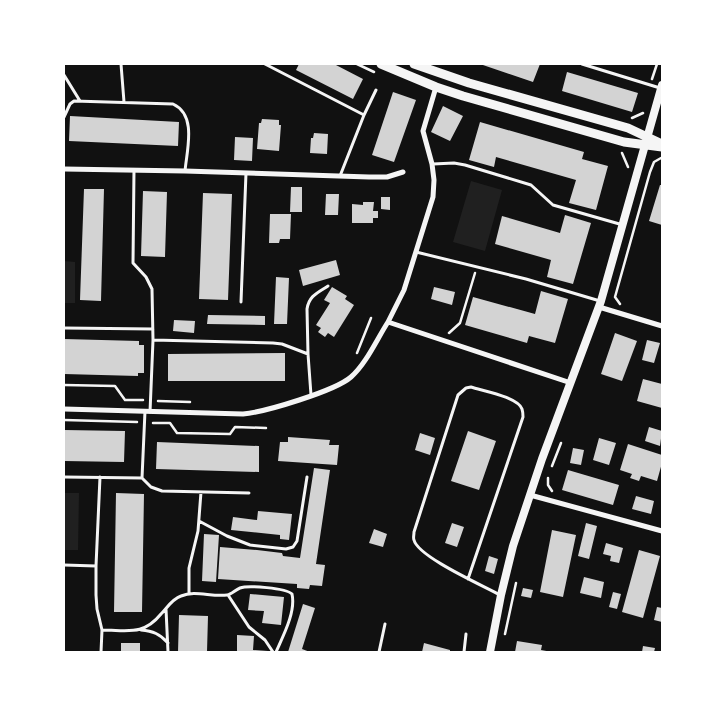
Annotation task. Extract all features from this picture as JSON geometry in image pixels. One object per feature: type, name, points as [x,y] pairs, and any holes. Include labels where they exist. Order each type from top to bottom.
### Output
[{"type":"main road","points":[[381,64],[436,87],[624,142],[647,141]]},
{"type":"main road","points":[[405,74],[409,64]]},
{"type":"main road","points":[[414,64],[438,70],[498,92],[628,128],[647,141],[662,146]]},
{"type":"main road","points":[[436,87],[438,70]]},
{"type":"street","points":[[64,409],[250,414],[337,386],[353,375],[388,322],[404,290],[433,197],[434,180],[432,164],[423,131],[436,87]]},
{"type":"street","points":[[490,652],[513,546],[600,304],[662,87]]},
{"type":"street","points":[[64,169],[387,177],[403,172]]},
{"type":"street","points":[[600,304],[662,326]]},
{"type":"street","points":[[388,322],[571,383]]},
{"type":"street","points":[[530,495],[662,531]]},
{"type":"lane","points":[[120,64],[124,102]]},
{"type":"lane","points":[[265,64],[364,116]]},
{"type":"lane","points":[[582,64],[662,87]]},
{"type":"lane","points":[[605,70],[607,64]]},
{"type":"lane","points":[[64,75],[80,101]]},
{"type":"lane","points":[[340,176],[376,90]]},
{"type":"lane","points":[[64,117],[70,104],[74,101],[174,104],[187,116],[189,125],[186,171]]},
{"type":"lane","points":[[432,164],[454,163],[531,186],[553,205],[623,225]]},
{"type":"lane","points":[[134,170],[132,257],[133,263],[146,277],[152,290],[151,400],[144,422],[142,478]]},
{"type":"lane","points":[[241,302],[246,173]]},
{"type":"lane","points":[[416,252],[477,267],[600,304]]},
{"type":"lane","points":[[311,395],[306,309],[311,297],[328,286]]},
{"type":"lane","points":[[64,328],[153,329]]},
{"type":"lane","points":[[153,340],[273,343],[282,344],[308,354]]},
{"type":"lane","points":[[468,579],[523,417],[522,408],[509,398],[471,387],[466,388],[458,395],[414,532],[414,540],[419,549],[428,556],[468,579],[501,595]]},
{"type":"lane","points":[[64,476],[142,478],[152,487],[162,491],[249,494]]},
{"type":"lane","points":[[100,477],[96,602],[102,630],[101,652]]},
{"type":"lane","points":[[199,521],[227,536],[250,545],[286,549],[293,547],[297,541],[306,477]]},
{"type":"lane","points":[[189,594],[189,568],[199,521],[201,492]]},
{"type":"lane","points":[[64,565],[96,566]]},
{"type":"lane","points":[[141,630],[149,626],[179,597],[189,594],[228,596],[237,589],[245,587],[286,590],[292,594],[293,599],[288,625],[275,652],[266,640],[249,627],[228,596]]},
{"type":"lane","points":[[166,609],[168,652]]},
{"type":"lane","points":[[379,652],[386,624]]},
{"type":"lane","points":[[102,630],[152,631],[161,636],[168,644]]},
{"type":"lane","points":[[464,652],[466,634]]},
{"type":"path","points":[[631,118],[643,114]]},
{"type":"path","points":[[622,151],[628,165]]},
{"type":"path","points":[[615,297],[652,165],[662,158]]},
{"type":"path","points":[[451,332],[460,323],[477,267]]},
{"type":"path","points":[[355,357],[371,318]]},
{"type":"path","points":[[64,385],[115,386],[126,400],[190,402]]},
{"type":"path","points":[[64,420],[170,423],[177,432],[230,434],[235,427],[266,428]]},
{"type":"path","points":[[551,468],[561,441]]},
{"type":"path","points":[[548,477],[548,485],[552,491],[549,501]]},
{"type":"path","points":[[505,634],[516,581]]},
{"type":"shaded area","points":[[471,181],[502,190],[485,251],[453,242]]},
{"type":"shaded area","points":[[64,261],[75,262],[75,303],[64,303]]},
{"type":"shaded area","points":[[64,493],[79,493],[78,550],[64,550]]},
{"type":"building","points":[[299,64],[334,64],[363,79],[353,99],[296,70]]},
{"type":"building","points":[[480,64],[540,64],[533,82]]},
{"type":"building","points":[[567,72],[638,93],[632,112],[562,91]]},
{"type":"building","points":[[393,92],[416,100],[394,162],[372,155]]},
{"type":"building","points":[[443,106],[463,116],[450,141],[431,132]]},
{"type":"building","points":[[70,116],[179,122],[178,146],[69,141]]},
{"type":"building","points":[[262,119],[279,120],[279,125],[281,125],[279,151],[257,149],[259,123],[261,123]]},
{"type":"building","points":[[480,122],[584,152],[582,159],[608,166],[596,210],[569,203],[576,180],[496,157],[494,167],[469,160]]},
{"type":"building","points":[[314,133],[328,134],[327,154],[310,153],[311,138],[313,138]]},
{"type":"building","points":[[235,137],[253,138],[252,161],[234,160]]},
{"type":"building","points":[[660,185],[662,185],[662,225],[649,221]]},
{"type":"building","points":[[291,187],[302,187],[302,212],[290,212]]},
{"type":"building","points":[[84,189],[104,189],[101,301],[80,300]]},
{"type":"building","points":[[143,191],[167,192],[165,257],[141,256]]},
{"type":"building","points":[[203,193],[232,194],[228,300],[199,299]]},
{"type":"building","points":[[326,194],[339,194],[338,215],[325,215]]},
{"type":"building","points":[[381,197],[390,197],[390,210],[381,209]]},
{"type":"building","points":[[363,202],[374,202],[373,211],[378,211],[378,218],[373,218],[373,223],[352,223],[352,204],[363,205]]},
{"type":"building","points":[[270,214],[291,214],[290,239],[280,239],[279,243],[269,243]]},
{"type":"building","points":[[565,215],[591,223],[573,284],[547,277],[551,260],[495,244],[502,216],[560,233]]},
{"type":"building","points":[[336,260],[340,275],[303,286],[299,270]]},
{"type":"building","points":[[276,277],[289,278],[287,324],[274,324]]},
{"type":"building","points":[[332,287],[347,296],[345,299],[354,305],[334,337],[328,333],[325,337],[318,332],[321,328],[316,325],[330,303],[324,300]]},
{"type":"building","points":[[434,287],[455,292],[452,305],[431,299]]},
{"type":"building","points":[[541,291],[568,299],[555,343],[529,336],[527,343],[465,325],[473,297],[535,314]]},
{"type":"building","points":[[208,315],[265,316],[265,325],[207,324]]},
{"type":"building","points":[[174,320],[195,321],[194,333],[173,331]]},
{"type":"building","points":[[615,333],[637,341],[622,381],[601,374]]},
{"type":"building","points":[[64,339],[139,341],[139,345],[144,345],[144,373],[138,373],[138,376],[64,374]]},
{"type":"building","points":[[647,340],[660,343],[654,363],[642,360]]},
{"type":"building","points":[[285,353],[285,381],[168,381],[168,354]]},
{"type":"building","points":[[643,379],[662,384],[662,408],[637,401]]},
{"type":"building","points":[[649,427],[662,431],[660,446],[645,441]]},
{"type":"building","points":[[64,430],[125,431],[124,462],[64,461]]},
{"type":"building","points":[[468,431],[496,441],[479,490],[451,481]]},
{"type":"building","points":[[420,433],[435,438],[430,455],[415,450]]},
{"type":"building","points":[[288,437],[330,440],[329,445],[339,445],[337,465],[278,461],[280,442],[288,442]]},
{"type":"building","points":[[599,438],[616,443],[609,465],[593,460]]},
{"type":"building","points":[[157,442],[259,446],[259,472],[156,469]]},
{"type":"building","points":[[628,444],[662,455],[662,463],[657,481],[641,476],[639,481],[630,478],[632,474],[620,470]]},
{"type":"building","points":[[573,448],[584,450],[581,465],[570,463]]},
{"type":"building","points":[[314,468],[330,470],[316,564],[325,565],[322,586],[310,585],[309,589],[297,588],[297,584],[218,579],[220,547],[282,553],[283,556],[300,558]]},
{"type":"building","points":[[568,470],[619,485],[613,505],[562,490]]},
{"type":"building","points":[[116,493],[144,494],[142,612],[114,612]]},
{"type":"building","points":[[636,496],[654,501],[651,514],[632,509]]},
{"type":"building","points":[[258,511],[292,514],[289,540],[280,539],[280,535],[231,530],[233,517],[257,520]]},
{"type":"building","points":[[452,523],[464,527],[457,547],[445,543]]},
{"type":"building","points":[[586,523],[597,526],[589,559],[578,556]]},
{"type":"building","points":[[374,529],[387,534],[383,547],[369,543]]},
{"type":"building","points":[[552,530],[576,535],[563,597],[540,592]]},
{"type":"building","points":[[204,534],[219,535],[216,582],[202,581]]},
{"type":"building","points":[[606,543],[623,548],[619,563],[610,561],[611,556],[603,554]]},
{"type":"building","points":[[639,550],[660,556],[643,618],[622,612]]},
{"type":"building","points":[[489,556],[498,559],[494,574],[485,571]]},
{"type":"building","points":[[584,577],[604,582],[601,598],[580,593]]},
{"type":"building","points":[[523,588],[533,590],[531,598],[521,596]]},
{"type":"building","points":[[613,592],[621,594],[617,609],[609,607]]},
{"type":"building","points":[[250,594],[284,597],[281,625],[262,623],[264,611],[248,610]]},
{"type":"building","points":[[303,604],[315,608],[302,649],[310,652],[288,652]]},
{"type":"building","points":[[657,607],[662,608],[662,622],[654,620]]},
{"type":"building","points":[[179,615],[208,616],[207,652],[178,652]]},
{"type":"building","points":[[237,635],[254,636],[253,650],[268,652],[237,652]]},
{"type":"building","points":[[517,641],[542,645],[541,650],[552,652],[515,652]]},
{"type":"building","points":[[121,643],[140,643],[140,652],[121,652]]},
{"type":"building","points":[[424,643],[450,650],[450,652],[422,652]]},
{"type":"building","points":[[643,646],[655,648],[654,652],[642,652]]}]
